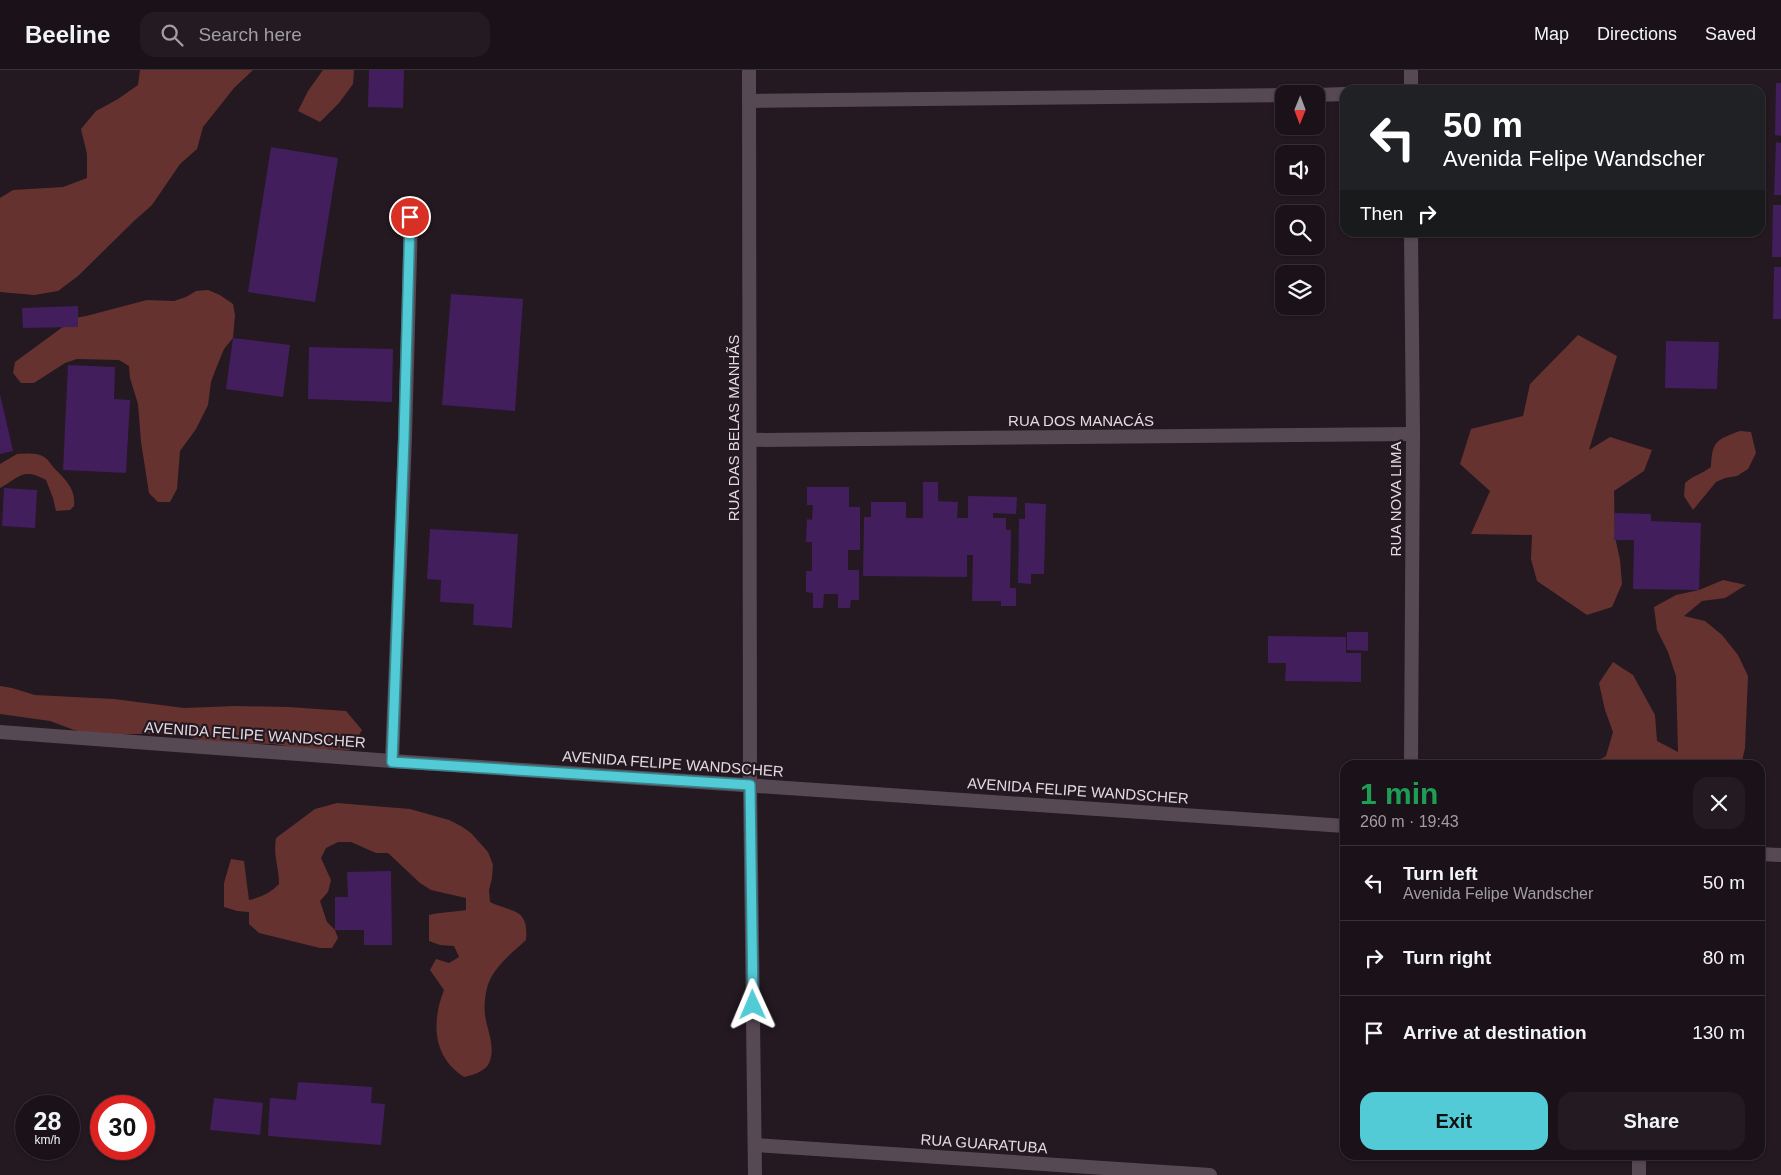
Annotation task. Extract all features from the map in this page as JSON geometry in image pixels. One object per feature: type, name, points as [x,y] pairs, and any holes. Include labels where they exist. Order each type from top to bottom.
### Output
[{"type":"street","name":"RUA DAS BELAS MANHÃS","points":[[749,70],[750,785],[755,1175]]},
{"type":"street","points":[[1411,70],[1411,85]]},
{"type":"street","points":[[1325,94],[1340,94]]},
{"type":"street","points":[[749,101],[1275,95]]},
{"type":"street","points":[[392,762],[410,217]]},
{"type":"street","name":"RUA NOVA LIMA","points":[[1411,760],[1412,237]]},
{"type":"street","name":"RUA DOS MANACÁS","points":[[750,440],[1413,434]]},
{"type":"street","name":"AVENIDA FELIPE WANDSCHER","points":[[0,732],[392,762],[1340,826]]},
{"type":"street","points":[[1765,854],[1781,855]]},
{"type":"street","name":"RUA GUARATUBA","points":[[755,1145],[1210,1175]]},
{"type":"street","points":[[1639,1175],[1640,1160]]},
{"type":"shaded area","points":[[140,70],[253,70],[234,88],[203,127],[197,149],[180,164],[152,205],[78,276],[58,291],[34,295],[0,292],[0,198],[13,190],[63,187],[87,178],[87,154],[81,129],[96,111],[138,85]]},
{"type":"shaded area","points":[[323,70],[354,70],[353,84],[339,103],[320,122],[298,111],[308,91]]},
{"type":"shaded area","points":[[208,290],[220,295],[233,304],[235,315],[233,338],[224,349],[215,371],[211,382],[208,405],[196,429],[180,451],[177,489],[170,502],[158,502],[149,493],[141,442],[138,404],[130,378],[129,366],[119,360],[77,359],[65,363],[34,383],[21,383],[13,373],[15,362],[75,318],[147,300],[174,301],[196,291]]},
{"type":"shaded area","points":[[1578,335],[1617,356],[1589,450],[1610,437],[1652,450],[1644,471],[1614,491],[1615,537],[1620,560],[1622,584],[1612,607],[1587,615],[1537,581],[1531,559],[1532,535],[1471,534],[1490,491],[1460,464],[1471,429],[1523,416],[1530,384]]},
{"type":"shaded area","points":[[1740,431],[1751,432],[1756,453],[1748,469],[1737,476],[1716,482],[1693,510],[1684,496],[1685,483],[1711,467],[1714,447],[1721,439]]},
{"type":"shaded area","points":[[17,454],[38,454],[44,457],[72,489],[74,506],[70,510],[56,511],[46,480],[31,474],[21,475],[0,488],[0,464]]},
{"type":"shaded area","points":[[1723,580],[1746,585],[1725,598],[1702,601],[1684,616],[1705,621],[1722,635],[1738,655],[1748,676],[1745,748],[1742,760],[1599,760],[1606,756],[1613,732],[1605,710],[1599,683],[1613,662],[1633,675],[1655,715],[1657,741],[1678,752],[1676,676],[1668,652],[1657,630],[1654,607],[1676,595],[1699,590]]},
{"type":"shaded area","points":[[0,686],[35,695],[114,699],[184,708],[235,706],[289,707],[346,711],[362,730],[350,750],[297,748],[274,744],[226,743],[199,740],[173,733],[98,735],[74,730],[50,721],[0,714]]},
{"type":"shaded area","points":[[337,803],[410,809],[449,820],[471,833],[488,852],[493,865],[489,890],[490,902],[512,910],[522,917],[525,922],[526,940],[498,967],[487,988],[485,1012],[492,1053],[488,1065],[481,1071],[464,1077],[446,1060],[441,1049],[436,1027],[437,1015],[444,990],[430,970],[436,959],[449,963],[459,957],[454,946],[440,945],[429,941],[429,915],[466,910],[466,898],[431,890],[420,883],[388,853],[376,853],[351,842],[338,842],[326,848],[321,858],[331,880],[328,892],[320,901],[327,922],[335,930],[338,938],[332,948],[320,948],[259,933],[249,924],[249,912],[224,907],[224,883],[231,859],[244,861],[249,900],[266,894],[279,884],[275,851],[276,838],[315,809]]},
{"type":"building","points":[[369,70],[404,70],[403,108],[368,107]]},
{"type":"building","points":[[1776,83],[1781,83],[1781,136],[1775,135]]},
{"type":"building","points":[[1776,142],[1781,143],[1781,195],[1774,195]]},
{"type":"building","points":[[271,147],[338,158],[315,302],[248,292]]},
{"type":"building","points":[[1773,205],[1781,205],[1781,257],[1772,257]]},
{"type":"building","points":[[1774,267],[1781,267],[1781,319],[1773,319]]},
{"type":"building","points":[[451,294],[523,299],[515,411],[442,405]]},
{"type":"building","points":[[78,306],[78,327],[23,328],[22,308]]},
{"type":"building","points":[[233,338],[290,345],[283,397],[226,389]]},
{"type":"building","points":[[1666,341],[1719,342],[1717,389],[1665,388]]},
{"type":"building","points":[[309,347],[393,349],[392,402],[308,399]]},
{"type":"building","points":[[68,365],[115,367],[114,399],[130,400],[126,473],[63,470]]},
{"type":"building","points":[[0,394],[13,451],[0,454]]},
{"type":"building","points":[[923,482],[938,482],[938,501],[958,502],[957,518],[968,518],[968,496],[1017,497],[1016,514],[993,513],[993,518],[1006,518],[1006,530],[1011,530],[1010,588],[1016,588],[1016,606],[1001,606],[1001,601],[972,601],[973,555],[967,555],[967,577],[863,576],[864,517],[871,517],[871,502],[906,502],[906,518],[923,518]]},
{"type":"building","points":[[807,487],[849,487],[849,507],[860,507],[860,550],[848,550],[848,570],[859,570],[859,600],[851,600],[850,608],[838,608],[838,594],[824,594],[823,608],[813,608],[813,593],[806,592],[806,571],[812,571],[812,542],[806,542],[807,519],[812,520],[813,505],[807,505]]},
{"type":"building","points":[[4,488],[37,490],[35,528],[2,526]]},
{"type":"building","points":[[1025,503],[1046,504],[1044,574],[1031,574],[1031,584],[1018,583],[1019,519],[1025,519]]},
{"type":"building","points":[[1615,513],[1651,514],[1651,521],[1701,523],[1699,590],[1633,589],[1634,540],[1614,540]]},
{"type":"building","points":[[430,529],[518,534],[512,628],[473,625],[474,604],[440,602],[441,580],[427,579]]},
{"type":"building","points":[[1347,632],[1368,632],[1368,651],[1347,650]]},
{"type":"building","points":[[1268,636],[1346,637],[1346,653],[1361,653],[1361,682],[1285,681],[1286,663],[1268,663]]},
{"type":"building","points":[[391,871],[392,945],[364,945],[364,930],[335,930],[335,897],[348,897],[347,872]]},
{"type":"building","points":[[298,1082],[372,1087],[371,1103],[385,1104],[381,1145],[268,1136],[270,1098],[296,1100]]},
{"type":"building","points":[[214,1098],[263,1103],[260,1135],[210,1130]]},
{"type":"route","points":[[410,217],[392,762],[750,785],[753,1005]]}]
